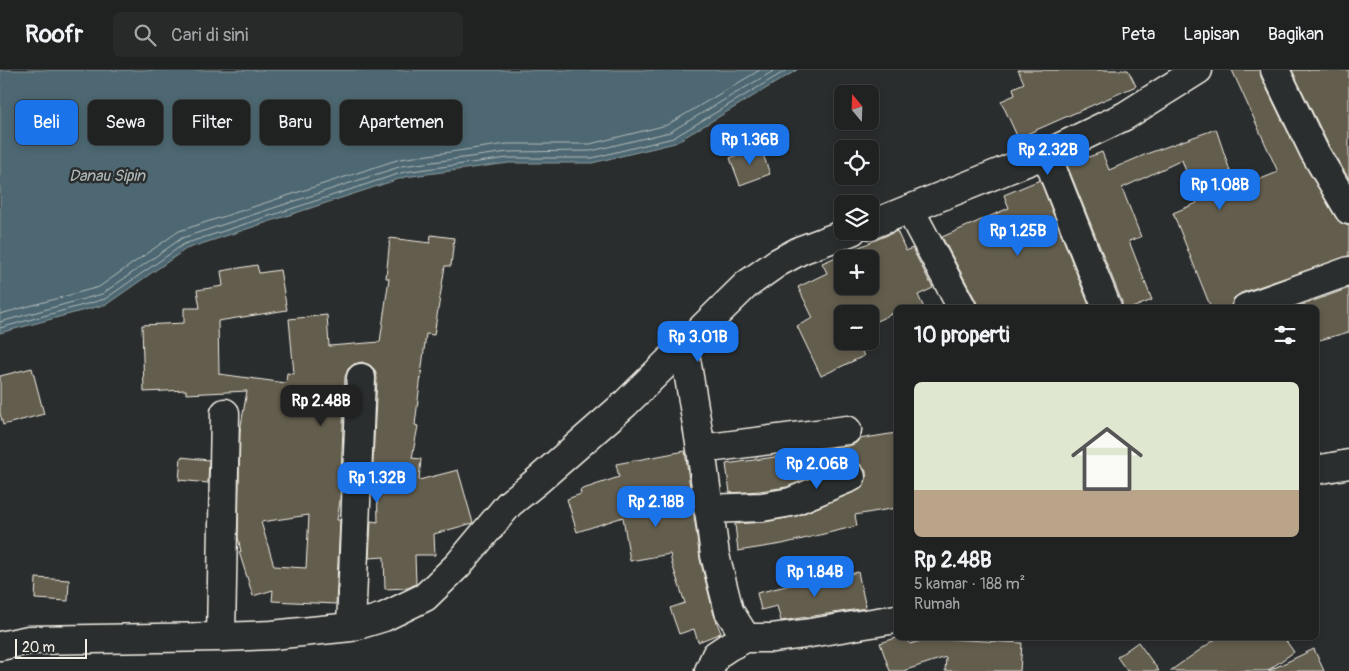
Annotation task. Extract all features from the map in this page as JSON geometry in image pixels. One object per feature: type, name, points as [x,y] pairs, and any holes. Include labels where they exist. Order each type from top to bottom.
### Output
[{"type":"street","points":[[879,222],[1046,154],[1125,116],[1198,70]]},
{"type":"street","points":[[1275,70],[1314,151],[1349,210]]},
{"type":"street","points":[[1046,154],[1106,305]]},
{"type":"street","points":[[910,210],[960,305]]},
{"type":"street","points":[[0,646],[29,640],[221,638],[351,627],[384,617],[425,597],[458,565],[509,504],[625,404],[746,285],[777,263],[801,250],[834,238]]},
{"type":"street","points":[[1254,305],[1349,271]]},
{"type":"street","points":[[684,346],[715,555],[729,611],[746,638]]},
{"type":"street","points":[[351,627],[361,378]]},
{"type":"street","points":[[221,638],[225,413]]},
{"type":"street","points":[[700,449],[847,430]]},
{"type":"street","points":[[1319,469],[1349,464]]},
{"type":"street","points":[[708,509],[762,506],[791,502],[851,478]]},
{"type":"street","points":[[709,671],[716,655],[746,638],[772,638],[804,634],[894,619]]},
{"type":"water","name":"Danau Sipin","points":[[0,70],[797,70],[675,143],[592,163],[509,163],[405,177],[186,249],[107,304],[0,333]]},
{"type":"building","points":[[1018,70],[1128,70],[1136,86],[1018,138],[1001,101],[1015,95],[1013,88],[1024,83]]},
{"type":"building","points":[[1232,70],[1260,70],[1261,77],[1301,159],[1336,218],[1341,223],[1349,226],[1349,256],[1241,293],[1234,298],[1232,305],[1210,305],[1173,213],[1197,203],[1182,160],[1122,188],[1141,237],[1129,241],[1152,300],[1140,305],[1122,305],[1067,165],[1102,152],[1109,170],[1149,153],[1216,129],[1236,189],[1278,172]]},
{"type":"building","points":[[1292,70],[1349,70],[1349,179],[1328,144]]},
{"type":"building","points":[[760,146],[770,174],[740,185],[730,158]]},
{"type":"building","points":[[1040,180],[1089,305],[977,305],[942,237],[1009,208],[1004,195]]},
{"type":"building","points":[[897,231],[906,251],[912,248],[933,288],[918,295],[923,305],[894,305],[894,313],[879,320],[879,305],[834,305],[834,350],[861,350],[864,356],[821,376],[797,326],[813,318],[798,287],[827,273],[822,263],[834,258],[834,295],[879,295],[879,250],[852,250]]},
{"type":"building","points":[[431,235],[454,238],[451,266],[445,266],[434,335],[426,334],[415,425],[418,426],[412,458],[421,459],[419,480],[458,470],[473,523],[434,534],[435,555],[415,555],[416,584],[408,588],[385,589],[384,557],[369,558],[371,521],[378,522],[377,482],[372,481],[377,378],[375,370],[370,365],[362,362],[354,364],[348,369],[345,377],[340,501],[337,520],[340,520],[336,604],[272,601],[273,590],[253,596],[239,552],[241,552],[238,537],[240,431],[247,391],[186,394],[186,390],[144,392],[142,325],[184,323],[184,308],[200,308],[197,290],[223,286],[221,271],[257,265],[259,273],[280,270],[287,310],[218,321],[219,374],[286,383],[287,373],[294,374],[289,319],[327,315],[329,346],[380,342],[389,278],[386,278],[390,238],[430,243]],"holes":[[[309,515],[306,568],[274,566],[261,522]]]},
{"type":"building","points":[[1349,288],[1349,332],[1319,340],[1319,305],[1302,305]]},
{"type":"building","points":[[32,368],[44,414],[3,425],[0,413],[0,376]]},
{"type":"building","points":[[894,433],[894,508],[855,515],[857,526],[782,544],[738,551],[735,524],[765,522],[797,516],[857,491],[863,487],[866,471],[860,464],[845,462],[787,487],[730,493],[726,464],[782,456],[781,454],[849,446],[856,443],[859,439]]},
{"type":"building","points":[[685,451],[700,559],[714,615],[721,633],[698,642],[694,629],[679,634],[670,608],[685,603],[670,554],[630,561],[623,517],[577,532],[567,499],[581,494],[580,490],[619,477],[616,464]]},
{"type":"building","points":[[181,457],[209,460],[208,483],[179,480]]},
{"type":"building","points":[[858,572],[866,608],[781,621],[777,606],[761,610],[757,593],[807,581],[808,584]]},
{"type":"building","points":[[36,578],[69,580],[68,601],[35,599]]},
{"type":"building","points":[[894,639],[909,640],[910,644],[923,640],[1022,643],[1020,671],[945,671],[946,657],[903,671],[890,671],[880,643]]},
{"type":"building","points":[[1214,640],[1285,640],[1294,652],[1267,671],[1170,671]]},
{"type":"building","points":[[1138,642],[1159,671],[1127,671],[1117,657]]},
{"type":"building","points":[[1314,649],[1324,671],[1268,671]]}]
